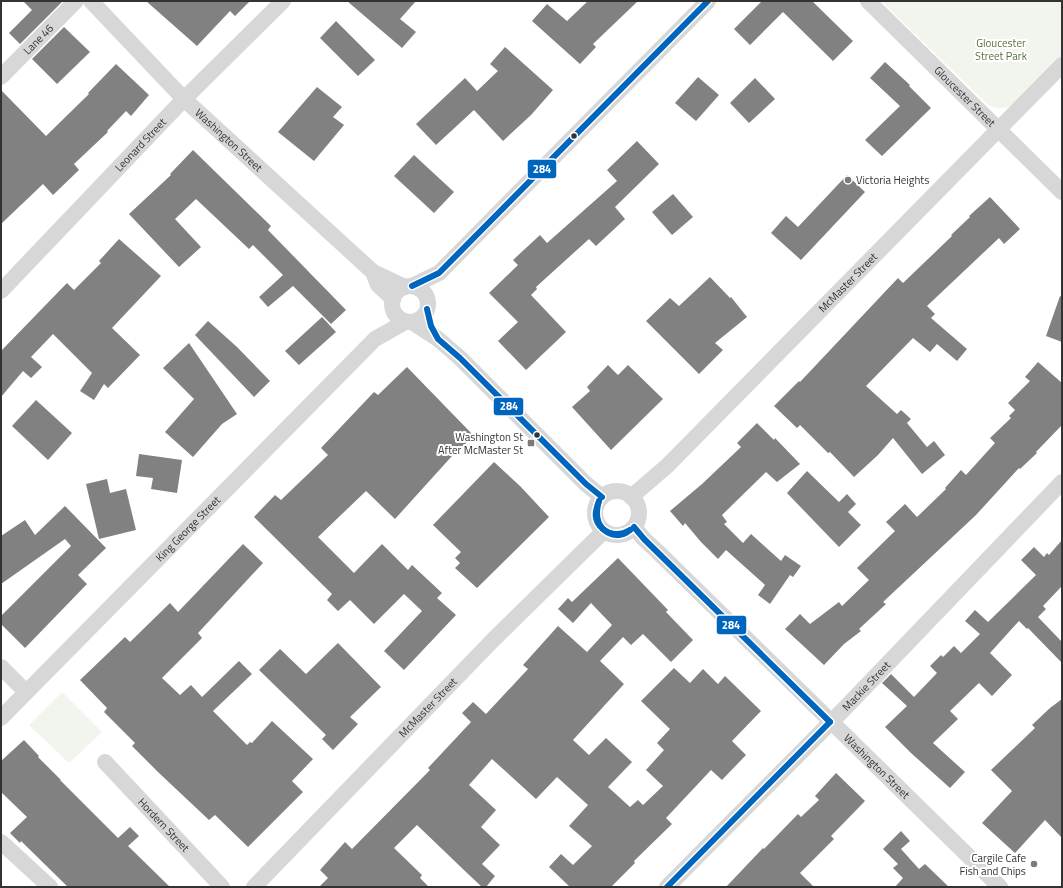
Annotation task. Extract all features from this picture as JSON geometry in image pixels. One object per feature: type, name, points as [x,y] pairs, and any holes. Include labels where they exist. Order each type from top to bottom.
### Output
[{"type":"street","name":"Lane 46","points":[[1,77],[76,1]]},
{"type":"street","name":"Washington Street","points":[[91,1],[184,98],[373,272],[409,287]]},
{"type":"street","name":"Leonard Street","points":[[1,291],[184,98],[283,1]]},
{"type":"street","points":[[602,497],[586,484],[460,358],[438,339],[396,316],[392,303],[400,290],[439,273],[708,1]]},
{"type":"street","name":"Gloucester Street","points":[[868,1],[1062,192]]},
{"type":"street","name":"McMaster Street","points":[[631,497],[667,466],[1062,65]]},
{"type":"street","name":"Washington Street","points":[[373,272],[378,285],[392,303]]},
{"type":"street","points":[[408,322],[422,318],[439,273]]},
{"type":"street","points":[[409,287],[422,290],[427,304],[431,326],[438,339]]},
{"type":"street","name":"King George Street","points":[[375,339],[392,303]]},
{"type":"street","name":"King George Street","points":[[1,718],[375,339],[408,322]]},
{"type":"street","name":"Mackie Street","points":[[667,887],[830,722],[1062,482]]},
{"type":"street","points":[[614,492],[626,493],[631,497],[635,501],[639,511],[634,527],[625,534],[620,535],[609,534],[604,531],[595,517],[596,506],[602,497],[614,492]]},
{"type":"street","name":"Washington Street","points":[[634,527],[644,539],[830,722],[1000,887]]},
{"type":"street","name":"McMaster Street","points":[[254,887],[493,640],[604,531]]},
{"type":"street","points":[[1,668],[26,692]]},
{"type":"street","name":"Hordern Street","points":[[105,762],[222,887]]},
{"type":"street","points":[[1,842],[47,886]]},
{"type":"green space","name":"Gloucester Street Park","points":[[881,1],[1062,1],[1062,57],[1015,105],[997,108],[987,104]]},
{"type":"green space","points":[[62,692],[102,732],[69,763],[29,725]]},
{"type":"building","points":[[23,1],[63,1],[20,44],[9,33],[32,10]]},
{"type":"building","points":[[146,1],[250,1],[235,16],[230,11],[197,46]]},
{"type":"building","points":[[347,1],[416,1],[400,19],[416,32],[402,48]]},
{"type":"building","points":[[588,1],[638,1],[593,44],[596,47],[580,64],[532,21],[547,4],[567,21]]},
{"type":"building","points":[[762,1],[812,1],[853,41],[833,61],[783,12],[750,45],[734,29]]},
{"type":"building","points":[[336,21],[375,60],[358,76],[320,38]]},
{"type":"building","points":[[64,27],[90,52],[57,84],[32,59]]},
{"type":"building","points":[[505,47],[553,90],[531,115],[503,141],[474,110],[436,145],[416,124],[465,78],[477,91],[498,71],[490,64]]},
{"type":"building","points":[[885,62],[910,85],[909,86],[931,108],[882,156],[865,140],[900,106],[870,78]]},
{"type":"building","points":[[116,64],[149,95],[131,116],[126,111],[107,131],[108,132],[74,164],[79,170],[53,195],[43,184],[1,224],[1,90],[46,136],[89,94],[88,93]]},
{"type":"building","points":[[698,77],[719,95],[696,121],[675,103]]},
{"type":"building","points":[[755,78],[775,99],[749,123],[730,103]]},
{"type":"building","points":[[317,87],[342,107],[333,117],[344,125],[314,161],[278,132]]},
{"type":"building","points":[[637,141],[659,164],[615,207],[625,219],[596,246],[589,239],[536,287],[537,289],[531,295],[566,332],[526,370],[498,341],[518,322],[489,293],[518,265],[513,260],[540,235],[547,243],[617,181],[607,170]]},
{"type":"building","points":[[193,150],[271,226],[268,230],[346,310],[331,324],[293,286],[268,307],[259,297],[283,275],[253,245],[249,249],[196,199],[175,219],[201,247],[179,267],[129,214],[171,175],[170,174]]},
{"type":"building","points":[[414,155],[454,192],[434,213],[394,176]]},
{"type":"building","points":[[847,175],[865,192],[801,260],[771,233],[786,216],[798,227]]},
{"type":"building","points":[[673,194],[693,217],[672,235],[652,212]]},
{"type":"building","points":[[990,197],[1020,229],[1004,244],[999,238],[927,306],[935,314],[931,318],[967,349],[957,361],[937,344],[930,352],[913,338],[866,386],[897,414],[901,410],[911,419],[907,423],[927,447],[934,441],[945,455],[922,474],[893,438],[878,455],[854,477],[830,452],[828,453],[800,425],[797,428],[774,406],[799,381],[800,382],[898,278],[903,283],[952,236],[951,235],[970,217],[969,216]]},
{"type":"building","points":[[119,239],[161,276],[112,328],[140,355],[108,388],[104,384],[94,400],[80,391],[92,373],[53,334],[31,357],[42,367],[31,378],[23,371],[1,397],[1,351],[67,283],[74,290],[101,263],[99,261]]},
{"type":"building","points":[[710,277],[730,298],[731,297],[747,317],[715,343],[723,350],[699,374],[646,321],[670,298],[679,306]]},
{"type":"building","points":[[1060,296],[1062,297],[1062,342],[1046,336]]},
{"type":"building","points":[[322,317],[336,332],[299,365],[285,351]]},
{"type":"building","points":[[208,321],[237,347],[270,381],[254,397],[195,335]]},
{"type":"building","points":[[189,343],[237,414],[222,424],[193,457],[165,432],[194,399],[163,368]]},
{"type":"building","points":[[1038,362],[1062,383],[1062,425],[1036,452],[1037,453],[1020,469],[1019,468],[976,515],[883,602],[886,604],[859,629],[861,631],[844,644],[824,665],[785,629],[800,614],[810,624],[839,602],[842,606],[869,580],[857,568],[895,531],[886,522],[905,504],[917,517],[946,489],[945,488],[961,470],[966,475],[995,443],[990,438],[1011,418],[1009,416],[1015,410],[1008,403],[1030,381],[1025,377]]},
{"type":"building","points":[[608,365],[618,375],[628,365],[663,399],[611,450],[572,407],[590,391],[587,387]]},
{"type":"building","points":[[407,367],[474,436],[452,456],[395,519],[366,491],[318,537],[354,573],[382,544],[408,570],[412,565],[442,593],[437,598],[456,615],[404,670],[384,651],[422,611],[404,594],[374,624],[350,600],[338,611],[327,600],[332,594],[254,517],[275,495],[281,500],[328,455],[321,448],[374,392],[378,395]]},
{"type":"building","points":[[36,400],[72,433],[48,460],[12,426]]},
{"type":"building","points":[[757,423],[774,440],[775,438],[800,464],[777,482],[766,472],[722,515],[727,522],[724,524],[743,543],[751,534],[781,561],[785,555],[801,566],[793,577],[790,575],[770,604],[758,595],[765,585],[726,550],[718,559],[685,523],[683,526],[670,511],[702,484],[741,447],[737,443]]},
{"type":"building","points":[[139,454],[182,460],[177,493],[151,489],[153,478],[136,476]]},
{"type":"building","points":[[494,462],[520,486],[549,517],[477,588],[455,568],[460,563],[455,558],[461,552],[433,525]]},
{"type":"building","points":[[807,471],[839,502],[847,494],[856,504],[848,512],[861,525],[839,547],[787,493]]},
{"type":"building","points":[[107,479],[110,493],[126,489],[136,530],[99,539],[86,484]]},
{"type":"building","points":[[65,506],[106,548],[78,575],[87,584],[25,648],[1,624],[1,616],[71,546],[65,539],[1,584],[1,536],[25,520],[35,535]]},
{"type":"building","points":[[1062,540],[1062,586],[1043,606],[1046,609],[1038,617],[1062,642],[1062,663],[1028,628],[1027,629],[1019,621],[990,653],[1012,675],[992,696],[979,683],[950,711],[958,719],[933,743],[965,772],[950,788],[885,727],[907,706],[882,683],[891,674],[914,697],[937,673],[930,666],[941,655],[943,657],[954,646],[961,653],[980,634],[965,621],[975,610],[988,622],[1036,575],[1021,560],[1034,547],[1044,557],[1047,553],[1049,555]]},
{"type":"building","points":[[243,544],[263,563],[198,633],[202,638],[162,678],[180,695],[191,685],[202,697],[239,661],[252,674],[213,711],[247,745],[250,742],[252,743],[272,721],[313,759],[292,781],[303,792],[248,847],[215,815],[209,820],[159,773],[132,746],[135,743],[104,712],[107,708],[80,680],[125,637],[130,642],[170,603],[178,612]]},
{"type":"building","points":[[618,558],[668,610],[666,612],[693,640],[671,662],[643,634],[631,645],[623,637],[600,661],[624,684],[573,740],[589,755],[606,738],[632,762],[608,787],[630,807],[638,800],[643,805],[663,786],[646,770],[664,750],[657,743],[670,729],[641,701],[674,668],[690,683],[703,669],[718,684],[725,676],[761,711],[732,741],[746,755],[722,780],[711,770],[666,818],[672,824],[634,861],[635,863],[611,887],[570,887],[549,867],[561,854],[573,865],[592,846],[569,826],[588,805],[557,777],[536,799],[492,759],[469,785],[496,810],[481,827],[500,845],[482,864],[495,876],[486,887],[482,887],[417,825],[394,848],[422,875],[420,878],[429,887],[319,887],[328,878],[320,870],[345,842],[352,849],[430,770],[428,768],[471,722],[462,713],[473,702],[486,714],[528,669],[523,665],[558,626],[587,652],[612,625],[591,603],[573,623],[558,609],[568,598],[572,602]]},
{"type":"building","points":[[338,643],[381,687],[350,717],[358,724],[333,750],[322,739],[326,735],[259,670],[280,649],[306,674]]},
{"type":"building","points":[[1062,699],[1062,838],[1045,820],[1015,853],[982,823],[1012,791],[991,770],[1035,728],[1032,725]]},
{"type":"building","points":[[24,740],[60,780],[118,838],[130,827],[139,836],[128,846],[170,887],[68,887],[21,841],[20,843],[10,833],[27,817],[1,792],[1,761]]},
{"type":"building","points":[[836,773],[865,801],[831,836],[834,839],[800,873],[814,887],[726,887],[798,814],[801,817],[819,800],[815,796]]},
{"type":"building","points":[[901,831],[910,841],[901,849],[919,869],[925,864],[949,887],[895,887],[903,878],[893,868],[898,864],[883,849]]},
{"type":"transit line","name":"284","points":[[412,286],[439,273],[708,1]]},
{"type":"transit line","name":"284","points":[[427,309],[431,326],[438,339],[460,358],[586,484],[602,497]]},
{"type":"transit line","name":"284","points":[[599,501],[597,508],[597,519],[603,529]]},
{"type":"transit line","name":"284","points":[[599,501],[596,519],[603,529]]},
{"type":"transit line","name":"284","points":[[634,527],[644,539],[830,722]]},
{"type":"transit line","name":"284","points":[[603,529],[613,534],[623,533],[630,530]]},
{"type":"transit line","name":"284","points":[[603,529],[609,534],[613,535],[624,534],[630,530]]},
{"type":"transit line","name":"284","points":[[667,887],[830,722]]},
{"type":"place","name":"Victoria Heights","points":[[848,180]]},
{"type":"place","name":"Washington St After McMaster St","points":[[531,443]]},
{"type":"place","name":"Cargile Cafe Fish and Chips","points":[[1034,864]]}]
